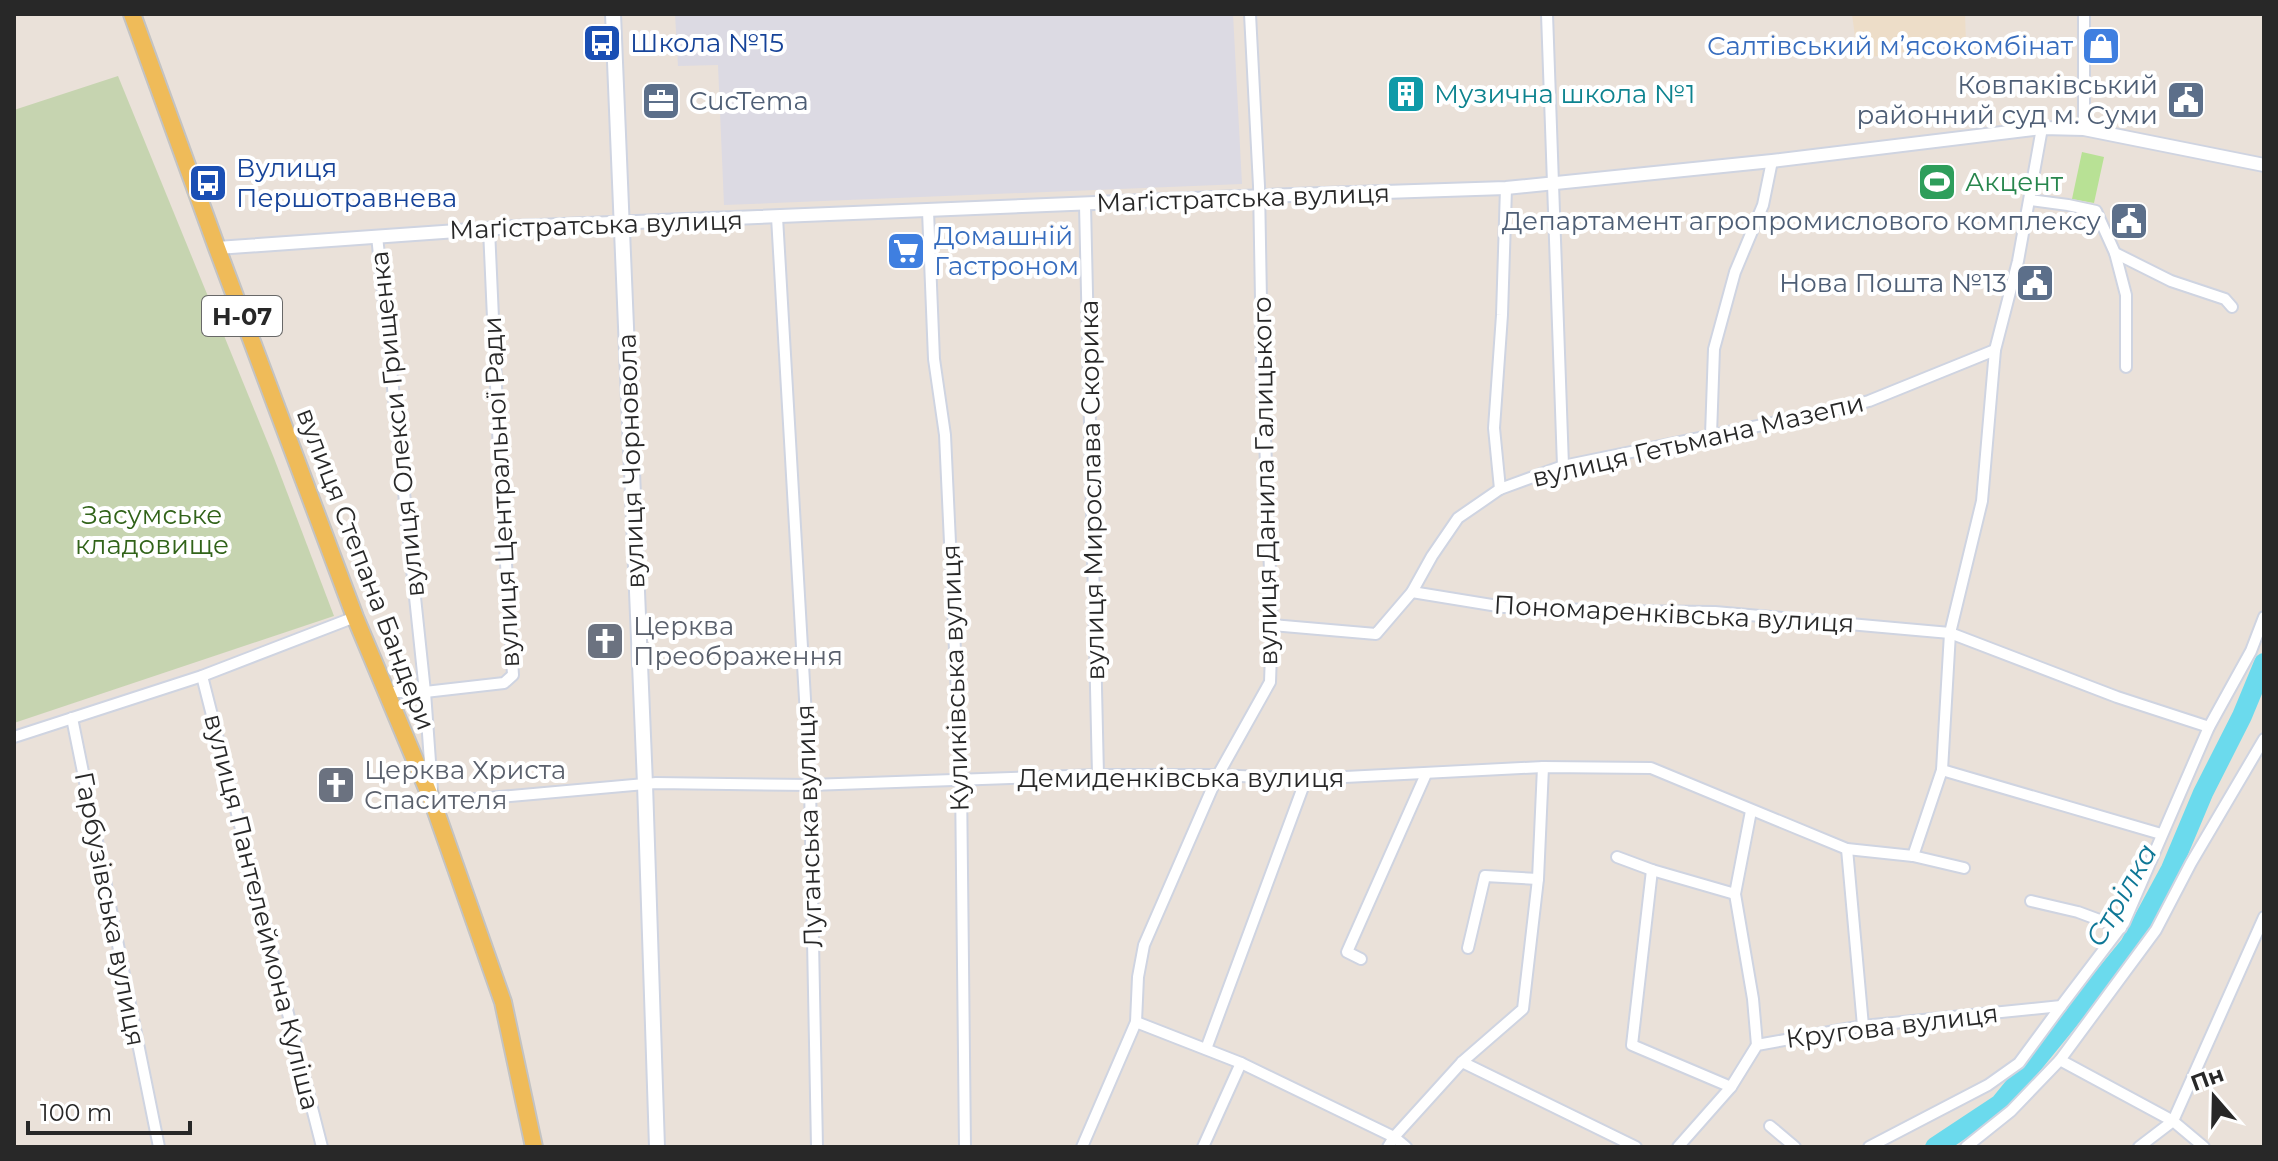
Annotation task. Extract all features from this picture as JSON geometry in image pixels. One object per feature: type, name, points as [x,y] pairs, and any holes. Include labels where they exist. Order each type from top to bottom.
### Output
[{"type":"main road","name":"вулиця Степана Бандери","points":[[132,14],[355,617],[433,803],[503,1002],[534,1147]]},
{"type":"main road","name":"вулиця Чорновола","points":[[613,14],[657,1147]]},
{"type":"street","name":"вулиця Данила Галицького","points":[[1082,1147],[1136,1022],[1138,977],[1144,945],[1218,775],[1270,682],[1272,625],[1259,196],[1250,14]]},
{"type":"street","points":[[1547,14],[1563,466]]},
{"type":"street","points":[[2084,14],[2084,129]]},
{"type":"street","name":"Маґістратська вулиця","points":[[217,248],[489,229],[1506,188],[1772,161],[2042,128],[2084,129],[2264,165]]},
{"type":"street","points":[[1913,856],[1942,770],[1950,633],[1982,501],[1995,350],[2018,261],[2042,128]]},
{"type":"street","points":[[1711,435],[1714,349],[1735,272],[1763,205],[1772,161]]},
{"type":"street","points":[[1500,489],[1494,428],[1506,188]]},
{"type":"street","points":[[2030,200],[2096,211],[2115,253],[2126,295],[2126,367]]},
{"type":"street","name":"вулиця Мирослава Скорика","points":[[1085,205],[1098,775]]},
{"type":"street","name":"Куликівська вулиця","points":[[928,211],[934,359],[945,435],[961,780],[965,1147]]},
{"type":"street","name":"Луганська вулиця","points":[[777,217],[810,785],[817,1147]]},
{"type":"street","name":"вулиця Центральної Ради","points":[[387,692],[425,692],[504,683],[513,675],[489,229]]},
{"type":"street","name":"вулиця Олекси Грищенка","points":[[377,236],[425,692],[433,803]]},
{"type":"street","points":[[2115,253],[2171,281],[2225,299],[2232,307]]},
{"type":"street","name":"вулиця Гетьмана Мазепи","points":[[1272,625],[1376,634],[1412,592],[1458,518],[1500,489],[1563,466],[1869,401],[1995,350]]},
{"type":"street","name":"Пономаренківська вулиця","points":[[1412,592],[1504,607],[1715,612],[1950,633],[2117,697],[2209,727]]},
{"type":"street","points":[[14,737],[202,676],[355,617]]},
{"type":"street","name":"Кругова вулиця","points":[[1869,1147],[1988,1085],[2019,1063],[2121,928],[2209,727],[2251,651],[2264,617]]},
{"type":"street","name":"вулиця Пантелеймона Куліша","points":[[202,676],[322,1147]]},
{"type":"street","name":"Гарбузівська вулиця","points":[[72,718],[159,1147]]},
{"type":"street","points":[[1966,1147],[2011,1111],[2060,1060],[2156,930],[2191,863],[2264,739]]},
{"type":"street","points":[[1391,1142],[1462,1062],[1523,1009],[1538,879],[1543,767]]},
{"type":"street","name":"Демиденківська вулиця","points":[[433,803],[645,784],[810,785],[1098,775],[1306,779],[1543,767],[1651,768],[1847,849],[1913,856],[1964,868]]},
{"type":"street","points":[[1942,770],[2161,834]]},
{"type":"street","points":[[1361,959],[1347,952],[1426,774]]},
{"type":"street","points":[[1206,1049],[1306,779]]},
{"type":"street","points":[[1751,811],[1735,894],[1753,999],[1757,1045]]},
{"type":"street","points":[[1847,849],[1863,1026]]},
{"type":"street","points":[[1617,857],[1735,894]]},
{"type":"street","points":[[1652,870],[1632,1045],[1731,1087]]},
{"type":"street","points":[[1468,948],[1485,876],[1538,879]]},
{"type":"street","points":[[2031,901],[2078,912],[2121,928]]},
{"type":"street","points":[[2139,1147],[2173,1121],[2264,917]]},
{"type":"street","name":"Кругова вулиця","points":[[1678,1147],[1731,1087],[1757,1045],[1863,1026],[2061,1006]]},
{"type":"street","points":[[1136,1022],[1241,1063],[1406,1147]]},
{"type":"street","points":[[2060,1060],[2173,1121],[2204,1147]]},
{"type":"street","points":[[1462,1062],[1636,1147]]},
{"type":"street","points":[[1203,1147],[1241,1063]]},
{"type":"street","points":[[1770,1126],[1795,1147]]},
{"type":"shaded area","points":[[675,14],[1233,14],[1242,184],[724,205],[718,65],[678,66]]},
{"type":"shaded area","points":[[1852,14],[1965,14],[1966,43],[1858,59]]},
{"type":"green space","name":"Засумське кладовище","points":[[118,76],[274,458],[334,616],[14,723],[14,110]]},
{"type":"green space","points":[[2082,152],[2104,157],[2094,203],[2072,199]]},
{"type":"waterway","name":"Стрілка","points":[[1935,1147],[2000,1104],[2130,945],[2171,869],[2264,663]]},
{"type":"place","name":"Школа №15","points":[[602,43]]},
{"type":"place","name":"Салтівський м’ясокомбінат","points":[[2101,46]]},
{"type":"place","name":"Музична школа №1","points":[[1406,94]]},
{"type":"place","name":"Ковпаківський районний суд м. Суми","points":[[2186,100]]},
{"type":"place","name":"CucTema","points":[[661,101]]},
{"type":"place","name":"Акцент","points":[[1937,182]]},
{"type":"place","name":"Вулиця Першотравнева","points":[[208,183]]},
{"type":"place","name":"Департамент агропромислового комплексу","points":[[2129,221]]},
{"type":"place","name":"Домашній Гастроном","points":[[906,251]]},
{"type":"place","name":"Нова Пошта №13","points":[[2035,283]]},
{"type":"place","name":"Церква Преображення","points":[[605,641]]},
{"type":"place","name":"Церква Христа Спасителя","points":[[336,785]]}]
